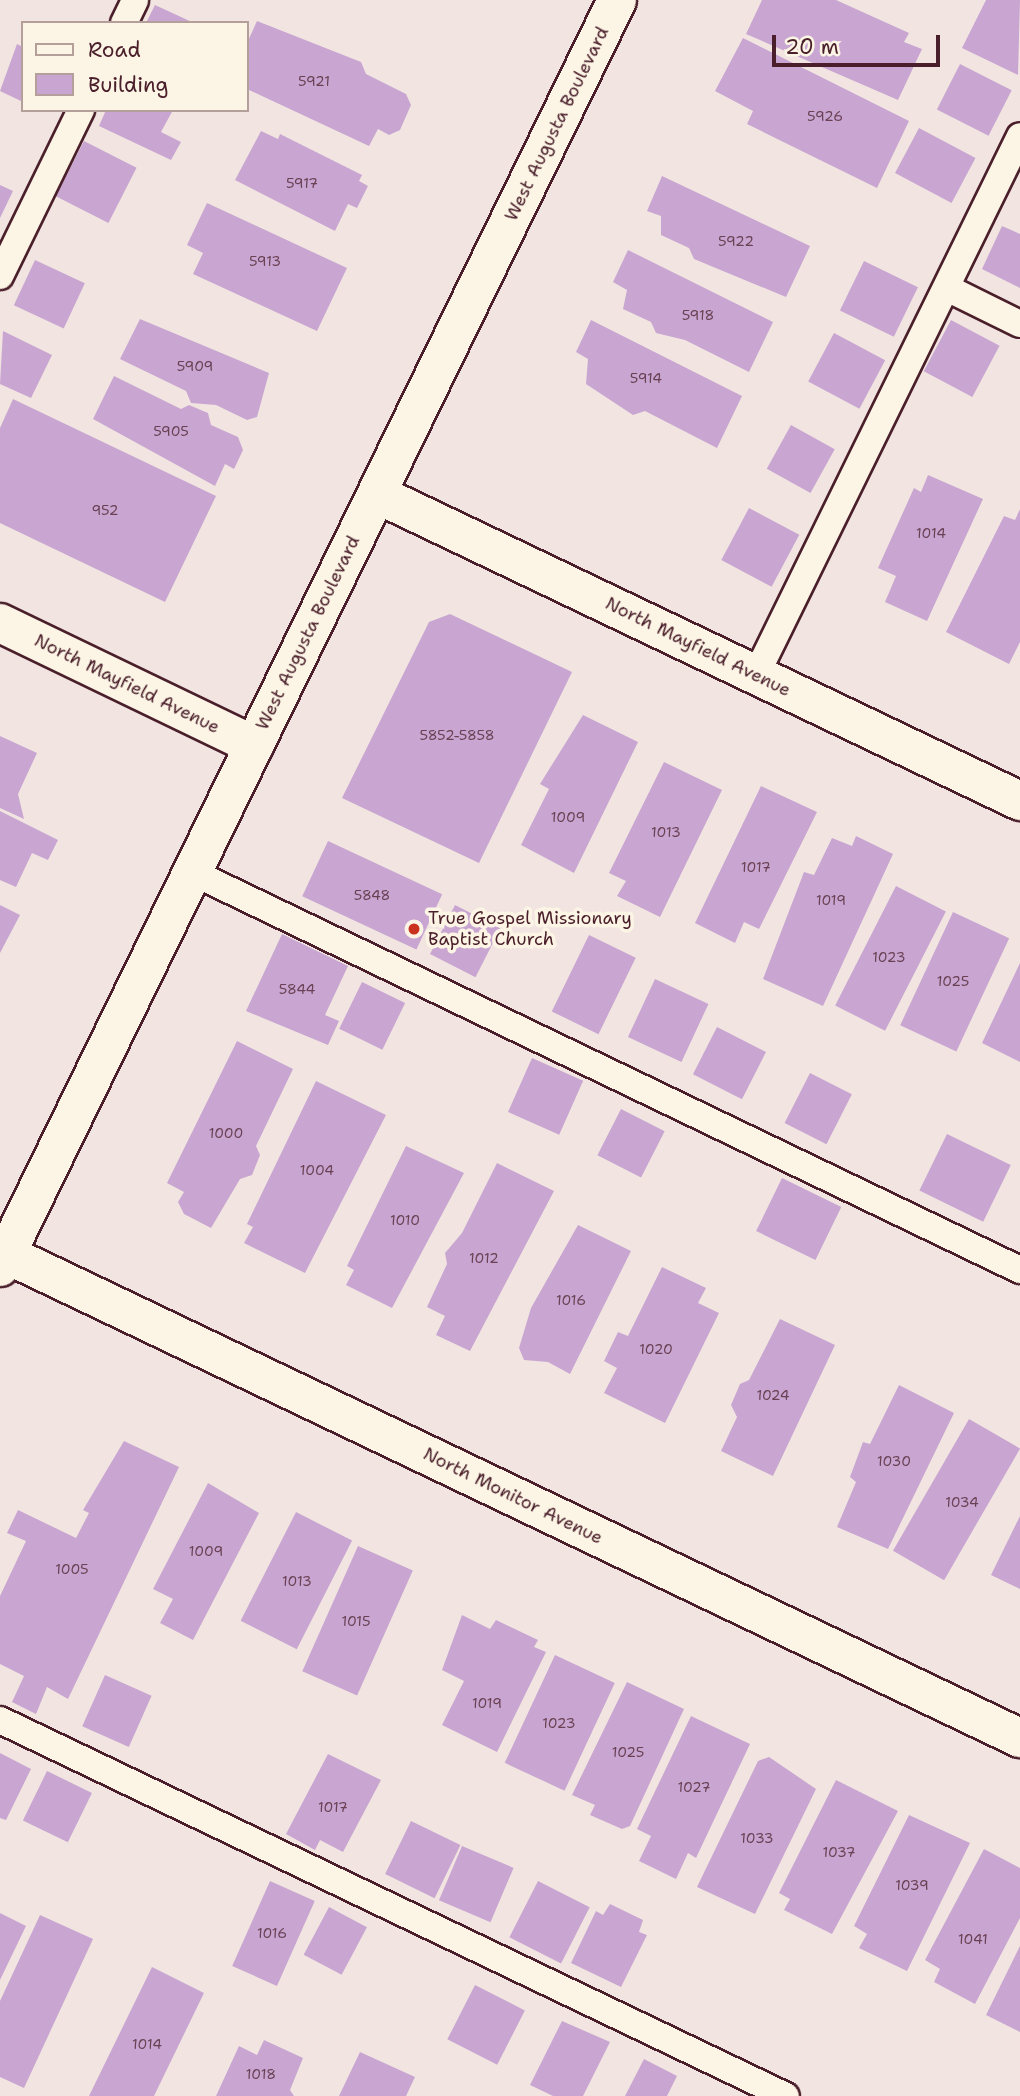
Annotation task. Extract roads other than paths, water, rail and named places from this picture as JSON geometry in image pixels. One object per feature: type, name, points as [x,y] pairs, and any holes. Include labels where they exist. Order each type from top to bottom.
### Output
[{"type":"street","name":"West Augusta Boulevard","points":[[3,1260],[617,0]]},
{"type":"street","name":"North Mayfield Avenue","points":[[377,494],[1020,801]]},
{"type":"street","name":"North Mayfield Avenue","points":[[0,623],[254,745]]},
{"type":"street","name":"North Monitor Avenue","points":[[3,1260],[1020,1738]]},
{"type":"lane","points":[[125,21],[135,0]]},
{"type":"lane","points":[[0,276],[80,112]]},
{"type":"lane","points":[[756,675],[1020,136]]},
{"type":"lane","points":[[947,288],[1020,324]]},
{"type":"lane","points":[[192,872],[1020,1270]]},
{"type":"lane","points":[[0,1720],[786,2096]]},
{"type":"place","name":"True Gospel Missionary Baptist Church","points":[[414,929]]}]
